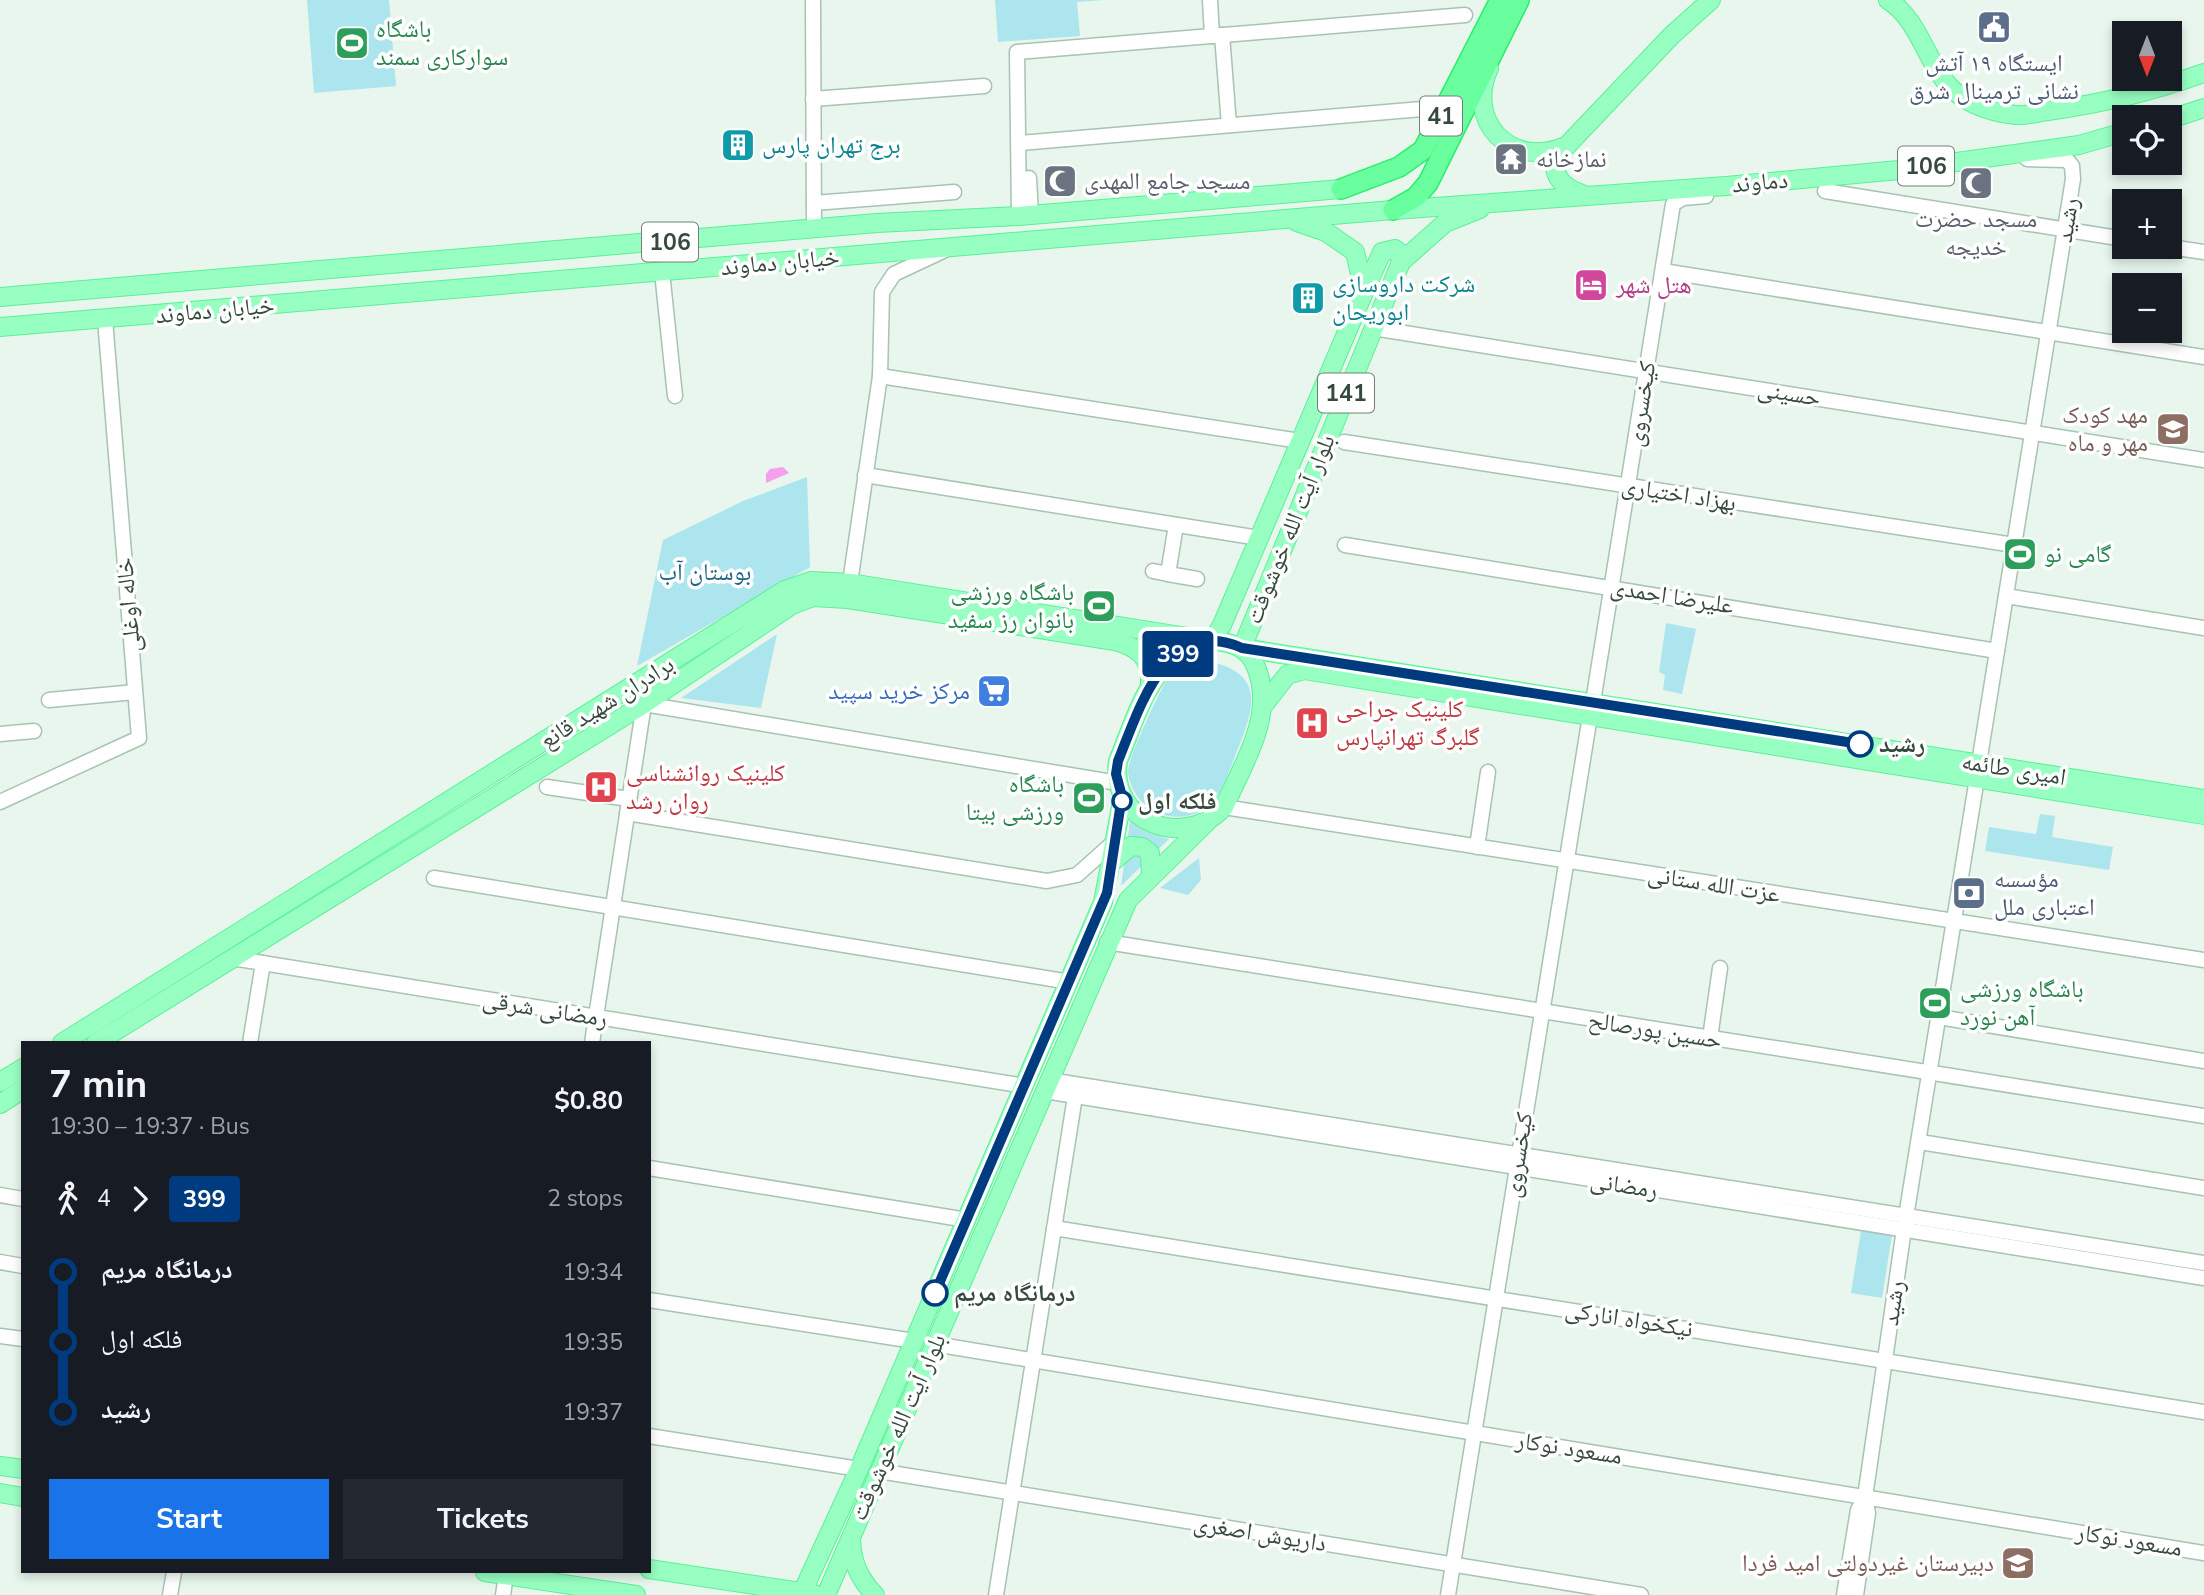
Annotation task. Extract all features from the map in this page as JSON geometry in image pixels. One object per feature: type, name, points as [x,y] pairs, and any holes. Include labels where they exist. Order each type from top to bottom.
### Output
[{"type":"highway","points":[[1472,55],[1482,0]]},
{"type":"highway","name":"41","points":[[1341,189],[1399,167],[1423,150],[1500,0]]},
{"type":"highway","points":[[1515,9],[1526,0]]},
{"type":"highway","name":"41","points":[[1393,210],[1416,197],[1428,183],[1515,9]]},
{"type":"main road","points":[[1586,195],[1565,186],[1556,174],[1556,160],[1563,147],[1672,35],[1711,0]]},
{"type":"main road","points":[[1888,0],[1901,8],[1909,19],[1932,64],[1953,90],[1980,108],[2018,115],[2081,107],[2204,73]]},
{"type":"main road","points":[[1498,47],[1486,74],[1486,118],[1492,130],[1502,141],[1524,151],[1543,153],[1563,147]]},
{"type":"main road","points":[[2182,115],[2204,108]]},
{"type":"main road","name":"دماوند","points":[[1393,210],[1726,186],[1899,170],[2079,145],[2112,135]]},
{"type":"main road","name":"خیابان دماوند","points":[[0,297],[1341,189]]},
{"type":"main road","name":"بلوار آیت الله خوشوقت","points":[[1242,648],[1401,262],[1445,223],[1474,210],[1514,200]]},
{"type":"main road","name":"خیابان دماوند","points":[[0,327],[1393,210]]},
{"type":"main road","points":[[1289,219],[1326,232],[1355,252],[1364,292]]},
{"type":"main road","points":[[807,230],[829,234],[881,232],[887,242],[880,254]]},
{"type":"main road","name":"بلوار آیت الله خوشوقت","points":[[1212,641],[1382,252],[1395,248],[1400,253],[1401,262]]},
{"type":"main road","name":"برادران شهید قانع","points":[[65,1041],[785,590],[811,581],[849,583],[1212,641]]},
{"type":"main road","name":"برادران شهید قانع","points":[[99,1041],[644,704],[792,605],[813,597],[848,599],[1115,641],[1138,651],[1148,661],[1150,682]]},
{"type":"main road","points":[[1212,641],[1242,648],[1254,662],[1260,676],[1263,706],[1259,726],[1224,807],[1207,822],[1180,830],[1161,828],[1137,815],[1120,789],[1118,761],[1150,682],[1180,653],[1212,641]]},
{"type":"main road","name":"امیری طائمه","points":[[1242,648],[1592,709],[1978,771],[2204,815]]},
{"type":"main road","points":[[1276,653],[1270,658],[1269,670],[1280,677],[1287,675]]},
{"type":"main road","name":"امیری طائمه","points":[[1287,675],[1304,670],[1592,709]]},
{"type":"main road","points":[[1263,706],[1287,675]]},
{"type":"main road","name":"امیری طائمه","points":[[1978,771],[2204,799]]},
{"type":"main road","name":"بلوار آیت الله خوشوقت","points":[[807,1594],[1107,893],[1120,789]]},
{"type":"main road","name":"بلوار آیت الله خوشوقت","points":[[826,1595],[1107,942],[1128,900],[1207,822]]},
{"type":"main road","points":[[1112,862],[1131,846],[1142,847],[1150,853],[1151,877]]},
{"type":"main road","points":[[221,942],[232,958]]},
{"type":"main road","points":[[0,1082],[21,1069]]},
{"type":"main road","points":[[0,1104],[21,1090]]},
{"type":"main road","points":[[0,1466],[21,1469]]},
{"type":"main road","points":[[0,1493],[21,1497]]},
{"type":"main road","points":[[851,1535],[852,1557],[863,1583],[875,1595]]},
{"type":"main road","points":[[651,1569],[807,1594]]},
{"type":"main road","points":[[492,1573],[636,1595]]},
{"type":"street","points":[[807,230],[814,203],[813,0],[825,0]]},
{"type":"street","points":[[1210,0],[1229,125]]},
{"type":"street","points":[[1025,216],[1024,143],[1016,54],[1024,51],[1465,15]]},
{"type":"street","points":[[813,99],[984,86]]},
{"type":"street","points":[[1024,143],[1422,109]]},
{"type":"street","name":"رشید","points":[[1856,1595],[1868,1513],[1865,1497],[1905,1222],[2073,179],[2072,166],[2067,160],[2001,155]]},
{"type":"street","name":"کیخسروی","points":[[1448,1595],[1516,1161],[1674,202],[1714,194],[1726,186]]},
{"type":"street","points":[[1825,191],[2112,237]]},
{"type":"street","points":[[814,203],[954,192]]},
{"type":"street","points":[[849,583],[880,376],[882,292],[886,282],[909,265],[953,247]]},
{"type":"street","points":[[2182,249],[2204,252]]},
{"type":"street","points":[[1663,271],[2204,357]]},
{"type":"street","points":[[662,272],[675,396]]},
{"type":"street","name":"خاله اوغلی","points":[[0,802],[139,738],[105,319]]},
{"type":"street","name":"حسینی","points":[[1373,328],[2204,460]]},
{"type":"street","points":[[880,376],[1300,441]]},
{"type":"street","name":"بهزاد اختیاری","points":[[1344,442],[2014,545]]},
{"type":"street","points":[[865,475],[1258,538]]},
{"type":"street","points":[[1168,574],[1176,525]]},
{"type":"street","name":"علیرضا احمدی","points":[[1345,545],[1611,586],[1997,651]]},
{"type":"street","points":[[1153,571],[1197,579]]},
{"type":"street","points":[[2006,596],[2204,628]]},
{"type":"street","points":[[631,688],[644,704],[1120,789]]},
{"type":"street","points":[[49,700],[135,692]]},
{"type":"street","points":[[592,1041],[644,704]]},
{"type":"street","points":[[0,734],[34,731]]},
{"type":"street","points":[[1477,847],[1488,772]]},
{"type":"street","points":[[547,787],[628,806],[1047,881],[1077,875],[1115,841]]},
{"type":"street","name":"عزت الله ستانی","points":[[1224,807],[2204,960]]},
{"type":"street","points":[[434,878],[1070,982]]},
{"type":"street","name":"حسین پورصالح","points":[[1107,942],[2204,1116]]},
{"type":"street","name":"رمضانی شرقی","points":[[232,958],[1025,1086]]},
{"type":"street","points":[[250,1041],[262,963]]},
{"type":"street","points":[[1710,1038],[1720,968]]},
{"type":"street","points":[[1940,1017],[2204,1061]]},
{"type":"street","name":"رمضانی","points":[[1047,1085],[1905,1222],[2204,1263]]},
{"type":"street","points":[[996,1595],[1076,1091]]},
{"type":"street","points":[[1920,1142],[2204,1188]]},
{"type":"street","points":[[651,1168],[967,1220]]},
{"type":"street","points":[[0,1195],[21,1199]]},
{"type":"street","name":"رمضانی","points":[[1905,1222],[2204,1278]]},
{"type":"street","name":"نیکخواه انارکی","points":[[1054,1228],[2204,1412]]},
{"type":"street","points":[[0,1262],[21,1266]]},
{"type":"street","points":[[651,1300],[914,1341]]},
{"type":"street","points":[[0,1336],[21,1339]]},
{"type":"street","name":"مسعود نوکار","points":[[934,1344],[2204,1553]]},
{"type":"street","points":[[651,1437],[859,1469]]},
{"type":"street","name":"داریوش اصغری","points":[[879,1471],[1641,1595]]},
{"type":"street","name":"رشید","points":[[1844,1595],[1858,1510],[1865,1497]]},
{"type":"street","points":[[170,1595],[174,1573]]},
{"type":"street","points":[[503,1595],[506,1575]]},
{"type":"green space","name":"باشگاه سوارکاری سمند","points":[[307,0],[389,0],[396,86],[314,93]]},
{"type":"green space","points":[[995,0],[1104,0],[1077,2],[1080,36],[998,42]]},
{"type":"green space","name":"بوستان آب","points":[[807,477],[810,567],[637,666],[663,540],[743,501]]},
{"type":"green space","points":[[1666,623],[1696,629],[1682,694],[1663,690],[1665,675],[1659,672]]},
{"type":"green space","points":[[777,634],[761,708],[681,698]]},
{"type":"green space","points":[[1204,660],[1224,665],[1238,673],[1246,682],[1251,705],[1244,734],[1226,780],[1212,804],[1193,815],[1183,817],[1162,814],[1144,804],[1135,793],[1129,776],[1129,764],[1153,706],[1171,674],[1186,664]]},
{"type":"green space","points":[[2040,814],[2055,816],[2052,837],[2113,847],[2109,870],[1985,851],[1989,827],[2036,834]]},
{"type":"green space","points":[[1130,821],[1147,832],[1169,839],[1121,886]]},
{"type":"green space","points":[[1199,858],[1201,880],[1188,895],[1160,888]]},
{"type":"green space","points":[[1861,1231],[1892,1235],[1882,1298],[1851,1293]]},
{"type":"shaded area","points":[[783,467],[789,473],[766,483],[766,474],[770,469]]},
{"type":"bus line","name":"399","points":[[935,1293],[1107,893],[1122,796],[1116,774],[1118,761],[1150,682],[1170,659],[1189,647],[1224,641],[1242,648],[1860,744]]},
{"type":"place","name":"ایستگاه ۱۹ آتش نشانی ترمینال شرق","points":[[1994,27]]},
{"type":"place","name":"باشگاه سوارکاری سمند","points":[[352,43]]},
{"type":"place","name":"برج تهران پارس","points":[[738,145]]},
{"type":"place","name":"نمازخانه","points":[[1511,159]]},
{"type":"place","name":"مسجد جامع المهدی","points":[[1060,181]]},
{"type":"place","name":"مسجد حضرت خدیجه","points":[[1976,183]]},
{"type":"place","name":"هتل شهر","points":[[1591,285]]},
{"type":"place","name":"شرکت داروسازی ابوریحان","points":[[1308,298]]},
{"type":"place","name":"مهد کودک مهر و ماه","points":[[2173,429]]},
{"type":"place","name":"گامی نو","points":[[2020,554]]},
{"type":"place","name":"باشگاه ورزشی بانوان رز سفید","points":[[1099,606]]},
{"type":"place","name":"مرکز خرید سپید","points":[[994,691]]},
{"type":"place","name":"کلینیک جراحی گلبرگ تهرانپارس","points":[[1312,723]]},
{"type":"place","name":"رشید","points":[[1860,744]]},
{"type":"place","name":"کلینیک روانشناسی روان رشد","points":[[601,787]]},
{"type":"place","name":"باشگاه ورزشی بیتا","points":[[1089,798]]},
{"type":"place","name":"فلکه اول","points":[[1122,801]]},
{"type":"place","name":"مؤسسه اعتباری ملل","points":[[1969,893]]},
{"type":"place","name":"باشگاه ورزشی آهن نورد","points":[[1935,1003]]},
{"type":"place","name":"درمانگاه مریم","points":[[935,1293]]},
{"type":"place","name":"دبیرستان غیردولتی امید فردا","points":[[2018,1563]]}]
